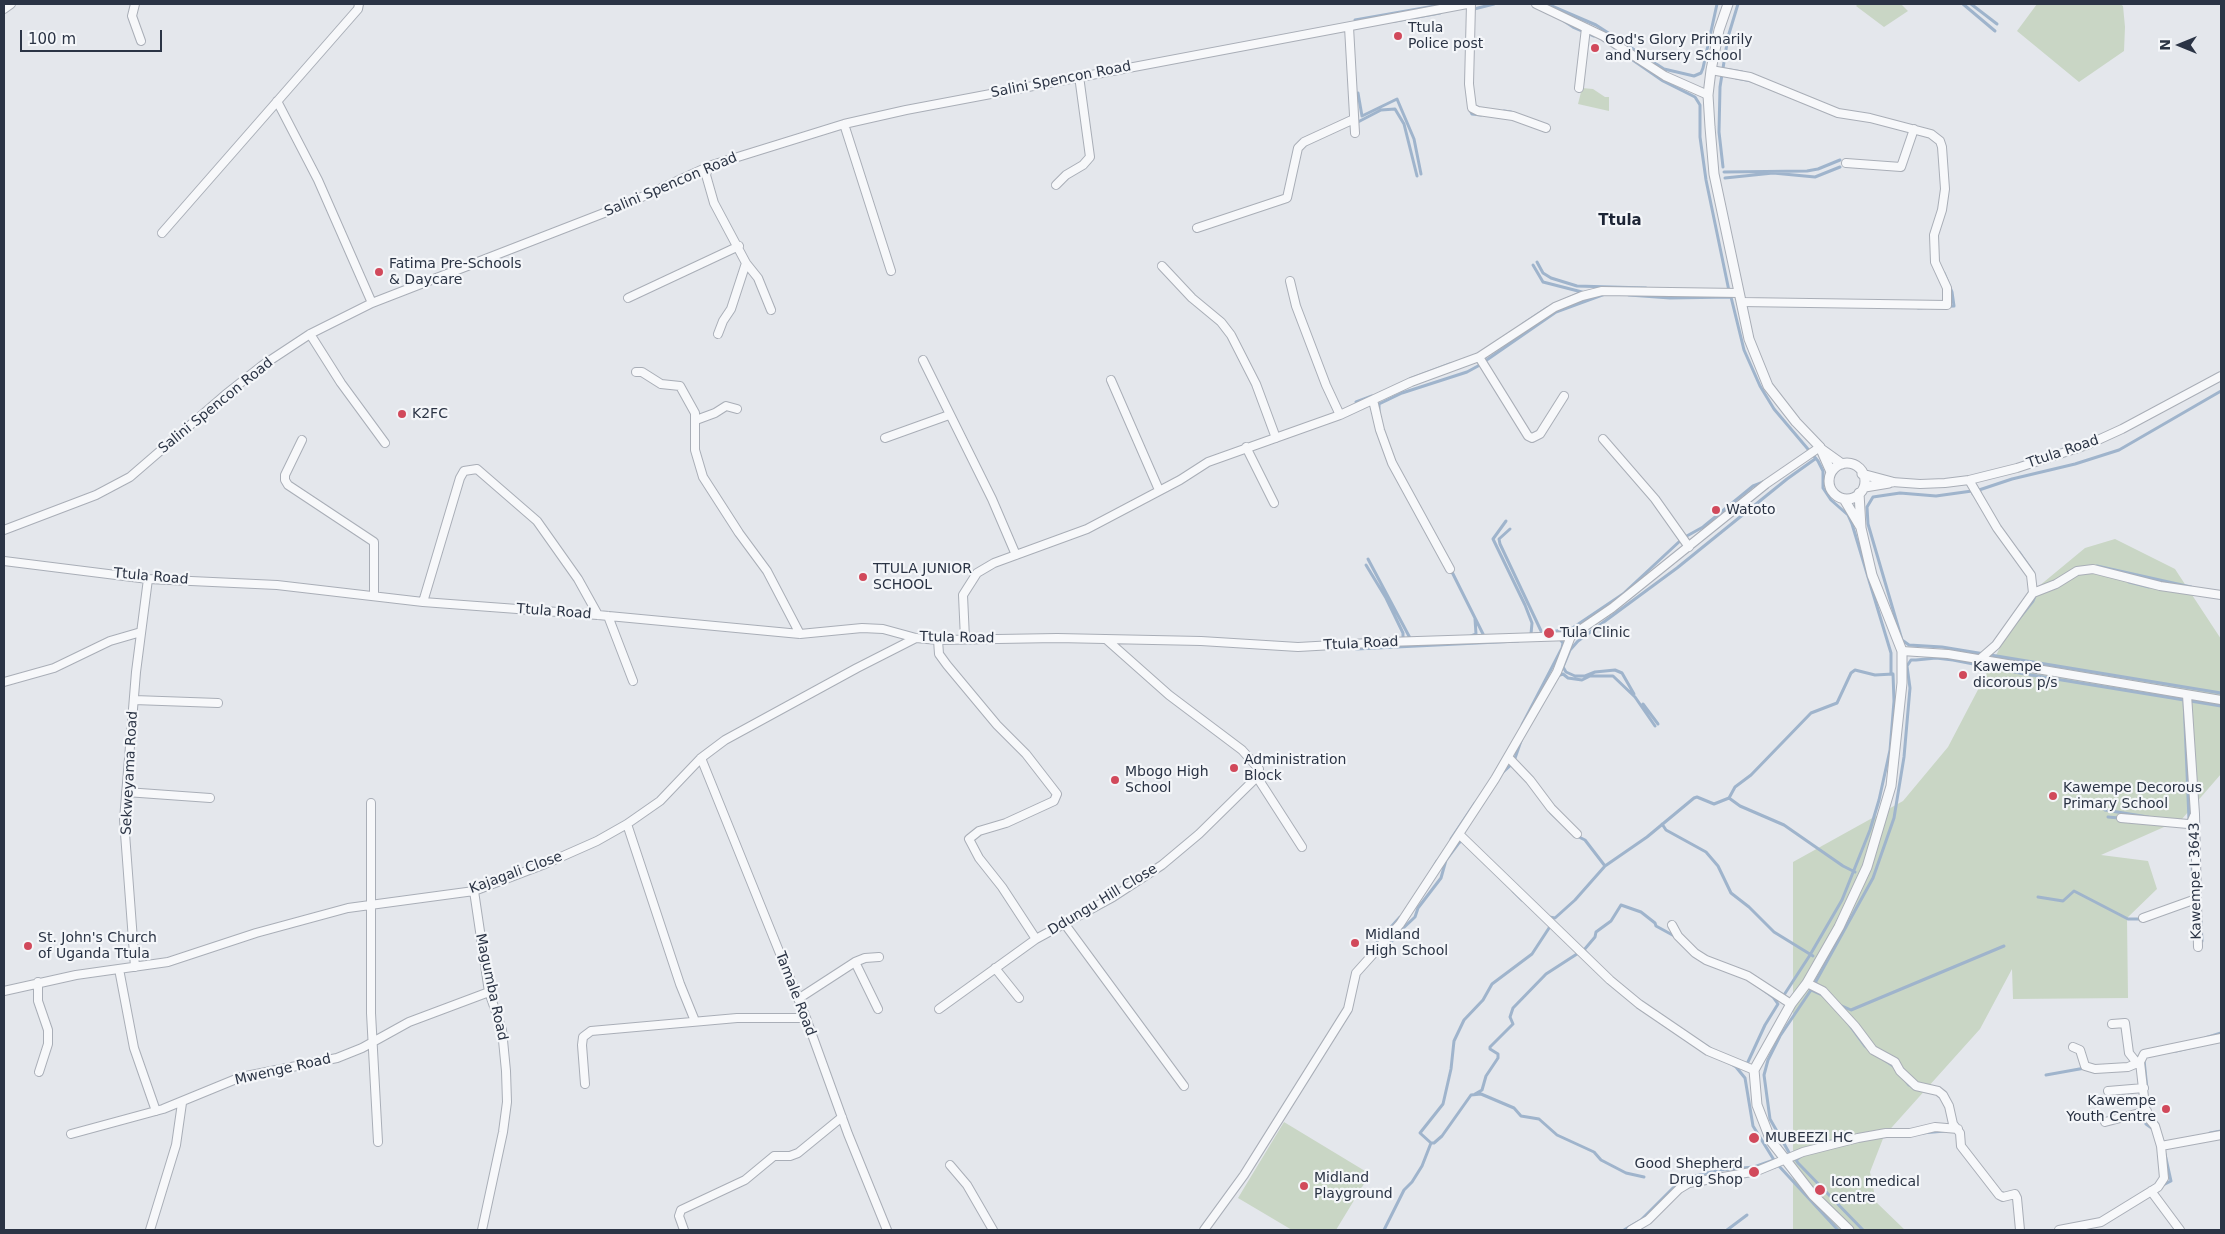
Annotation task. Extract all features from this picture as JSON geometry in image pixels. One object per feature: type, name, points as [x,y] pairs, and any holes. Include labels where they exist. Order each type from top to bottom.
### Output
[{"type":"street","points":[[4,9],[11,4]]},
{"type":"street","points":[[135,4],[132,16],[141,41]]},
{"type":"street","points":[[162,233],[358,9],[359,4]]},
{"type":"street","points":[[1469,4],[1469,84],[1472,108],[1478,111],[1513,116],[1546,128]]},
{"type":"street","name":"Salini Spencon Road","points":[[4,530],[96,495],[130,477],[240,383],[310,334],[372,303],[606,212],[708,167],[844,124],[906,110],[1469,4]]},
{"type":"street","points":[[1536,4],[1586,28],[1665,76],[1708,95]]},
{"type":"street","points":[[1728,4],[1719,30],[1708,95],[1714,174],[1749,339],[1768,386],[1796,422],[1820,448],[1842,464],[1854,465],[1862,474],[1861,528],[1872,575],[1902,651],[1898,737],[1890,786],[1867,867],[1839,928],[1807,983],[1790,1004],[1754,1070],[1757,1105],[1771,1141],[1813,1195],[1849,1230]]},
{"type":"street","points":[[1349,27],[1355,133]]},
{"type":"street","points":[[1579,88],[1586,28]]},
{"type":"street","points":[[965,640],[962,604],[968,584],[977,573],[994,563],[1087,529],[1208,462],[1340,415],[1411,382],[1480,357],[1556,307],[1582,296],[1602,291],[1947,304],[1947,288],[1935,262],[1934,235],[1942,210],[1944,189],[1940,141],[1931,134],[1914,129],[1870,118],[1838,113],[1750,77],[1711,70]]},
{"type":"street","points":[[1056,185],[1066,175],[1083,165],[1090,157],[1079,76]]},
{"type":"street","points":[[277,102],[318,180],[372,303]]},
{"type":"street","points":[[1196,228],[1287,198],[1298,148],[1304,142],[1354,119]]},
{"type":"street","points":[[844,124],[891,271]]},
{"type":"street","points":[[1846,163],[1901,167],[1914,129]]},
{"type":"street","points":[[708,167],[706,175],[714,203],[739,246],[746,263],[758,278],[771,310]]},
{"type":"street","points":[[628,298],[739,246]]},
{"type":"street","points":[[718,334],[723,320],[731,308],[746,263]]},
{"type":"street","points":[[1162,266],[1192,298],[1227,328],[1256,384],[1276,438]]},
{"type":"street","points":[[1290,281],[1296,306],[1326,385],[1340,415]]},
{"type":"street","points":[[310,334],[341,383],[385,443]]},
{"type":"street","points":[[1480,357],[1528,436],[1532,438],[1540,434],[1564,396]]},
{"type":"street","points":[[923,360],[992,499],[1016,555]]},
{"type":"street","points":[[636,372],[642,372],[661,384],[680,386],[695,413],[695,450],[703,477],[739,533],[768,571],[800,634]]},
{"type":"street","name":"Ttula Road","points":[[1862,474],[1892,482],[1920,484],[1969,480],[2017,468],[2087,445],[2131,425],[2221,376]]},
{"type":"street","points":[[1111,380],[1159,490]]},
{"type":"street","points":[[1373,400],[1382,439],[1392,463],[1450,569]]},
{"type":"street","points":[[696,420],[715,413],[726,406],[737,409]]},
{"type":"street","points":[[885,438],[949,415]]},
{"type":"street","points":[[1603,439],[1655,499],[1690,547]]},
{"type":"street","points":[[302,440],[285,475],[285,480],[288,485],[374,542],[374,596]]},
{"type":"street","points":[[1246,447],[1274,502]]},
{"type":"street","points":[[1820,448],[1831,472]]},
{"type":"street","points":[[1204,1230],[1244,1175],[1348,1009],[1356,973],[1400,924],[1460,835],[1557,672],[1571,636],[1612,608],[1766,484],[1820,448]]},
{"type":"street","points":[[1842,464],[1831,472],[1829,479],[1832,492],[1844,499],[1861,528]]},
{"type":"street","points":[[423,602],[460,478],[464,472],[477,469],[537,521],[578,579],[598,615]]},
{"type":"street","points":[[1969,480],[1997,528],[2031,575],[2033,593]]},
{"type":"street","name":"Ttula Road","points":[[1862,490],[1892,482]]},
{"type":"street","points":[[1844,499],[1850,499],[1862,490]]},
{"type":"street","name":"Ttula Road","points":[[4,561],[148,579],[277,585],[423,602],[598,615],[800,634],[862,628],[883,629],[916,638],[938,640],[1201,641],[1298,647],[1571,636]]},
{"type":"street","points":[[1980,659],[1996,646],[2033,593],[2056,584],[2077,571],[2094,569],[2160,586],[2221,594]]},
{"type":"street","name":"Sekweyama Road","points":[[135,967],[125,828],[126,792],[141,632],[148,579]]},
{"type":"street","points":[[608,616],[633,681]]},
{"type":"street","points":[[4,682],[54,668],[110,641],[141,632]]},
{"type":"street","name":"Kajagali Close","points":[[4,991],[38,982],[168,962],[256,933],[348,908],[474,891],[580,848],[627,824],[660,801],[701,758],[733,735],[916,638]]},
{"type":"street","points":[[938,640],[939,654],[947,665],[997,725],[1026,754],[1057,794],[1054,801],[1006,823],[979,831],[970,839],[979,858],[1002,887],[1036,940]]},
{"type":"street","points":[[1107,640],[1169,695],[1242,750],[1259,769],[1258,777],[1302,847]]},
{"type":"street","points":[[1902,651],[1948,654],[2100,678],[2186,695],[2196,694],[2221,700]]},
{"type":"street","name":"Kawempe I 3643","points":[[2186,695],[2194,814],[2198,947]]},
{"type":"street","points":[[134,700],[218,703]]},
{"type":"street","points":[[1508,757],[1530,780],[1551,808],[1577,834]]},
{"type":"street","name":"Tamale Road","points":[[701,758],[806,1018],[842,1117],[887,1230]]},
{"type":"street","name":"Ddungu Hill Close","points":[[939,1009],[1036,940],[1113,897],[1162,866],[1199,834],[1258,777]]},
{"type":"street","points":[[126,792],[210,798]]},
{"type":"street","points":[[371,803],[370,904],[373,1042],[378,1142]]},
{"type":"street","points":[[2120,818],[2188,824],[2191,823],[2194,814]]},
{"type":"street","points":[[627,824],[677,975],[695,1021]]},
{"type":"street","points":[[1460,835],[1610,980],[1639,1004],[1708,1051],[1754,1070]]},
{"type":"street","name":"Magumba Road","points":[[474,891],[490,992],[502,1030],[507,1102],[503,1132],[482,1230]]},
{"type":"street","points":[[2143,918],[2196,899]]},
{"type":"street","points":[[1064,923],[1184,1086]]},
{"type":"street","points":[[1672,925],[1690,950],[1706,960],[1748,976],[1790,1004]]},
{"type":"street","points":[[798,999],[854,962],[865,958],[879,957]]},
{"type":"street","points":[[854,962],[878,1009]]},
{"type":"street","points":[[995,968],[1019,998]]},
{"type":"street","points":[[120,969],[134,1048],[156,1111]]},
{"type":"street","points":[[38,982],[38,1002],[48,1030],[48,1044],[39,1072]]},
{"type":"street","points":[[1807,983],[1823,991],[1855,1026],[1873,1050],[1895,1062],[1900,1071],[1916,1086],[1938,1090],[1949,1106],[1953,1124],[1958,1129],[1961,1146],[1999,1196],[2009,1197],[2015,1194],[2020,1230]]},
{"type":"street","name":"Mwenge Road","points":[[71,1134],[182,1103],[241,1077],[337,1058],[373,1042],[410,1022],[490,992]]},
{"type":"street","points":[[585,1084],[582,1045],[583,1037],[591,1031],[737,1018],[806,1018]]},
{"type":"street","points":[[2059,1230],[2100,1222],[2158,1187],[2164,1178],[2161,1146],[2155,1126],[2148,1118],[2146,1111],[2139,1062],[2129,1053],[2125,1022],[2112,1024]]},
{"type":"street","points":[[2074,1047],[2080,1050],[2085,1066],[2095,1070],[2128,1067],[2139,1062],[2144,1054],[2221,1038]]},
{"type":"street","points":[[2108,1090],[2144,1088]]},
{"type":"street","points":[[150,1230],[176,1145],[182,1103]]},
{"type":"street","points":[[2105,1122],[2146,1111]]},
{"type":"street","points":[[684,1230],[679,1216],[681,1210],[745,1180],[774,1156],[790,1156],[798,1153],[842,1117]]},
{"type":"street","points":[[1632,1230],[1648,1220],[1679,1189],[1690,1183],[1712,1177],[1758,1171],[1803,1152],[1858,1138],[1886,1133],[1910,1133],[1935,1128],[1958,1129]]},
{"type":"street","points":[[2161,1146],[2221,1135]]},
{"type":"street","points":[[950,1165],[967,1185],[993,1230]]},
{"type":"street","points":[[2151,1191],[2180,1230]]},
{"type":"green space","points":[[1858,4],[1901,4],[1908,11],[1884,27],[1856,6]]},
{"type":"green space","points":[[2037,4],[2120,4],[2123,6],[2125,27],[2124,51],[2079,82],[2017,31]]},
{"type":"green space","points":[[1582,88],[1593,89],[1605,97],[1609,97],[1609,111],[1578,104]]},
{"type":"green space","points":[[2115,539],[2175,569],[2221,639],[2221,774],[2182,819],[2101,855],[2148,861],[2157,889],[2127,918],[2128,998],[2013,999],[2012,969],[1980,1029],[1884,1136],[1870,1172],[1876,1202],[1905,1230],[1793,1230],[1793,862],[1903,801],[1948,747],[2027,596],[2085,548]]},
{"type":"green space","name":"Midland Playground","points":[[1284,1122],[1370,1174],[1336,1230],[1292,1230],[1238,1198]]},
{"type":"waterway","points":[[1355,20],[1446,4]]},
{"type":"waterway","points":[[1473,12],[1474,9],[1494,4]]},
{"type":"waterway","points":[[1547,4],[1596,25],[1664,69],[1694,76],[1701,73],[1703,68],[1717,4]]},
{"type":"waterway","points":[[1723,167],[1719,132],[1720,87],[1728,37],[1738,4]]},
{"type":"waterway","points":[[1963,4],[1995,31]]},
{"type":"waterway","points":[[1971,4],[1997,24]]},
{"type":"waterway","points":[[1395,21],[1440,13]]},
{"type":"waterway","points":[[1564,21],[1594,36]]},
{"type":"waterway","points":[[1614,47],[1663,81],[1695,97],[1700,105],[1700,137],[1706,180],[1729,291]]},
{"type":"waterway","points":[[1724,69],[1742,72]]},
{"type":"waterway","points":[[1736,78],[1752,81]]},
{"type":"waterway","points":[[1358,93],[1362,116],[1397,99],[1414,139],[1421,174]]},
{"type":"waterway","points":[[1469,108],[1472,114],[1481,115]]},
{"type":"waterway","points":[[1356,123],[1381,110],[1395,109],[1404,124],[1417,176]]},
{"type":"waterway","points":[[1504,111],[1511,112]]},
{"type":"waterway","points":[[1724,172],[1807,171],[1818,169],[1840,160]]},
{"type":"waterway","points":[[1725,178],[1773,173],[1815,177],[1840,167]]},
{"type":"waterway","points":[[1537,262],[1543,273],[1551,278],[1577,286],[1646,288]]},
{"type":"waterway","points":[[1533,265],[1543,282],[1582,292]]},
{"type":"waterway","points":[[1918,308],[1954,306],[1952,292],[1944,273]]},
{"type":"waterway","points":[[1557,303],[1582,292]]},
{"type":"waterway","points":[[1379,411],[1379,404],[1402,393],[1467,372],[1478,366],[1556,312],[1605,294]]},
{"type":"waterway","points":[[1629,295],[1670,298],[1731,297]]},
{"type":"waterway","points":[[1731,297],[1744,350],[1760,386],[1774,409],[1818,461],[1823,471],[1823,488],[1831,500],[1848,515],[1852,524],[1891,653],[1891,673]]},
{"type":"waterway","points":[[1523,324],[1547,308]]},
{"type":"waterway","points":[[1410,379],[1450,364]]},
{"type":"waterway","points":[[1980,492],[1979,490],[2012,479],[2075,464],[2119,450],[2221,391]]},
{"type":"waterway","points":[[1356,402],[1372,396]]},
{"type":"waterway","points":[[1563,667],[1570,650],[1578,641],[1677,568],[1787,479],[1815,459]]},
{"type":"waterway","points":[[1684,536],[1703,527],[1753,486],[1766,481]]},
{"type":"waterway","points":[[1973,494],[1972,491],[1936,496],[1900,493],[1873,497],[1867,507],[1868,524],[1902,640],[1909,645],[1942,647],[2221,693]]},
{"type":"waterway","points":[[1506,521],[1493,539],[1525,605],[1532,623],[1531,634]]},
{"type":"waterway","points":[[1510,529],[1499,539],[1500,544],[1542,633]]},
{"type":"waterway","points":[[1535,634],[1571,629],[1623,594],[1681,540],[1680,538]]},
{"type":"waterway","points":[[2019,552],[2031,569]]},
{"type":"waterway","points":[[1368,559],[1410,638]]},
{"type":"waterway","points":[[1366,565],[1386,598],[1403,633],[1403,638]]},
{"type":"waterway","points":[[2097,566],[2191,587]]},
{"type":"waterway","points":[[1451,570],[1484,636],[1487,636]]},
{"type":"waterway","points":[[2129,582],[2149,587]]},
{"type":"waterway","points":[[2017,621],[2033,601],[2036,594]]},
{"type":"waterway","points":[[1471,636],[1476,634],[1475,619]]},
{"type":"waterway","points":[[1522,725],[1562,648],[1563,643],[1559,638]]},
{"type":"waterway","points":[[1356,649],[1518,641]]},
{"type":"waterway","points":[[1907,666],[1911,660],[1936,658],[1953,660],[2025,674],[2221,706]]},
{"type":"waterway","points":[[1817,984],[1815,983],[1873,878],[1894,818],[1904,757],[1910,688],[1907,666]]},
{"type":"waterway","points":[[1563,667],[1566,672],[1575,676],[1615,670],[1622,673],[1634,694]]},
{"type":"waterway","points":[[1549,917],[1555,918],[1575,900],[1605,866],[1647,837],[1694,798],[1697,797],[1714,804],[1729,798],[1735,787],[1751,775],[1811,713],[1837,703],[1851,673],[1855,670],[1875,675],[1893,674],[1894,701],[1890,750],[1870,830],[1842,900],[1810,955],[1784,995],[1781,994]]},
{"type":"waterway","points":[[1557,676],[1563,674],[1568,678],[1582,680],[1590,676],[1613,676],[1635,697],[1655,726]]},
{"type":"waterway","points":[[2184,700],[2189,820],[2192,844]]},
{"type":"waterway","points":[[1643,704],[1658,724]]},
{"type":"waterway","points":[[1514,761],[1522,738]]},
{"type":"waterway","points":[[1502,773],[1512,764]]},
{"type":"waterway","points":[[1729,798],[1740,806],[1784,825],[1843,866],[1855,872]]},
{"type":"waterway","points":[[1451,839],[1475,803]]},
{"type":"waterway","points":[[2105,810],[2148,817]]},
{"type":"waterway","points":[[1551,813],[1568,829]]},
{"type":"waterway","points":[[2108,817],[2119,818]]},
{"type":"waterway","points":[[1662,824],[1666,830],[1706,852],[1718,866],[1731,893],[1749,907],[1774,932],[1813,956]]},
{"type":"waterway","points":[[1577,836],[1585,840],[1605,866]]},
{"type":"waterway","points":[[1385,950],[1397,934],[1415,917],[1418,908],[1441,878],[1446,860],[1462,840],[1464,842]]},
{"type":"waterway","points":[[1430,873],[1437,861]]},
{"type":"waterway","points":[[2192,863],[2194,914]]},
{"type":"waterway","points":[[1513,891],[1522,900]]},
{"type":"waterway","points":[[2038,897],[2063,901],[2074,891],[2128,919],[2143,919]]},
{"type":"waterway","points":[[1621,905],[1641,912],[1655,923],[1656,926],[1678,938],[1693,955],[1750,980],[1773,997],[1778,1004],[1765,1025],[1747,1064],[1722,1056],[1641,1004],[1600,968],[1584,950],[1595,937],[1596,932],[1611,921],[1621,905]]},
{"type":"waterway","points":[[1372,948],[1400,917]]},
{"type":"waterway","points":[[2201,922],[2202,941]]},
{"type":"waterway","points":[[1431,1143],[1420,1133],[1443,1104],[1451,1069],[1454,1041],[1464,1020],[1483,1000],[1492,984],[1532,954],[1551,925]]},
{"type":"waterway","points":[[1842,1006],[1851,1010],[2004,946]]},
{"type":"waterway","points":[[1475,1094],[1482,1090],[1486,1076],[1498,1058],[1498,1054],[1490,1049],[1490,1047],[1513,1024],[1510,1017],[1513,1008],[1546,974],[1580,952]]},
{"type":"waterway","points":[[1811,990],[1822,995],[1835,1005],[1865,1046],[1896,1068],[1909,1085],[1938,1091],[1949,1107],[1951,1125],[1905,1131],[1892,1130],[1836,1143],[1830,1141],[1791,1156],[1770,1119],[1764,1075],[1768,1060],[1780,1036],[1811,990]]},
{"type":"waterway","points":[[2205,1038],[2221,1033]]},
{"type":"waterway","points":[[2176,1051],[2197,1046]]},
{"type":"waterway","points":[[2144,1060],[2147,1089]]},
{"type":"waterway","points":[[1624,1230],[1641,1220],[1675,1186],[1687,1178],[1720,1170],[1754,1167],[1774,1160],[1753,1126],[1745,1078],[1736,1067],[1728,1062]]},
{"type":"waterway","points":[[2046,1075],[2085,1068]]},
{"type":"waterway","points":[[1384,1230],[1404,1190],[1412,1182],[1422,1166],[1431,1143],[1434,1143],[1442,1136],[1471,1095],[1481,1094],[1514,1108],[1521,1116],[1539,1119],[1557,1135],[1594,1152],[1601,1160],[1626,1173],[1644,1177]]},
{"type":"waterway","points":[[2144,1117],[2146,1124],[2153,1129]]},
{"type":"waterway","points":[[1922,1133],[1945,1131]]},
{"type":"waterway","points":[[2210,1133],[2221,1131]]},
{"type":"waterway","points":[[2161,1186],[2171,1181],[2165,1154]]},
{"type":"waterway","points":[[1801,1156],[1796,1160],[1798,1163],[1863,1230]]},
{"type":"waterway","points":[[1775,1167],[1778,1165],[1838,1230]]},
{"type":"waterway","points":[[1727,1230],[1747,1215]]},
{"type":"place","name":"Ttula Police post","points":[[1398,36]]},
{"type":"place","name":"God's Glory Primarily and Nursery School","points":[[1595,48]]},
{"type":"place","name":"Fatima Pre-Schools & Daycare","points":[[379,272]]},
{"type":"place","name":"K2FC","points":[[402,414]]},
{"type":"place","name":"Watoto","points":[[1716,510]]},
{"type":"place","name":"TTULA JUNIOR SCHOOL","points":[[863,577]]},
{"type":"place","name":"Tula Clinic","points":[[1549,633]]},
{"type":"place","name":"Kawempe dicorous p/s","points":[[1963,675]]},
{"type":"place","name":"Administration Block","points":[[1234,768]]},
{"type":"place","name":"Mbogo High School","points":[[1115,780]]},
{"type":"place","name":"Kawempe Decorous Primary School","points":[[2053,796]]},
{"type":"place","name":"Midland High School","points":[[1355,943]]},
{"type":"place","name":"St. John's Church of Uganda Ttula","points":[[28,946]]},
{"type":"place","name":"Kawempe Youth Centre","points":[[2166,1109]]},
{"type":"place","name":"MUBEEZI HC","points":[[1754,1138]]},
{"type":"place","name":"Good Shepherd Drug Shop","points":[[1754,1172]]},
{"type":"place","name":"Midland Playground","points":[[1304,1186]]},
{"type":"place","name":"Icon medical centre","points":[[1820,1190]]},
{"type":"district","name":"Ttula","points":[[1620,221]]}]
